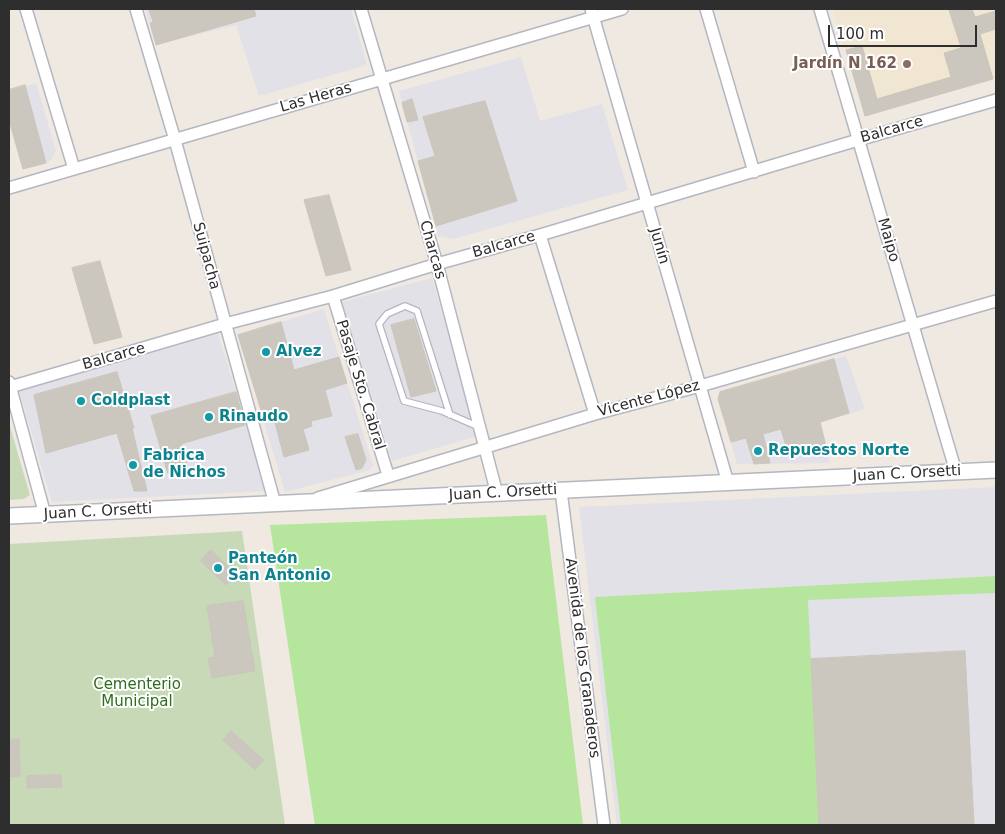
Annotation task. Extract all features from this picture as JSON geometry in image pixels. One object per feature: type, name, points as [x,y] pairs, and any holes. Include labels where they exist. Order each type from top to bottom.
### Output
[{"type":"street","points":[[26,9],[74,169]]},
{"type":"street","name":"Suipacha","points":[[136,9],[175,140],[275,504]]},
{"type":"street","name":"Charcas","points":[[361,9],[437,264],[497,494]]},
{"type":"street","name":"Las Heras","points":[[9,188],[382,79],[592,13],[622,9]]},
{"type":"street","points":[[706,9],[754,172]]},
{"type":"street","name":"Maipo","points":[[820,9],[956,472]]},
{"type":"street","name":"Junín","points":[[592,13],[728,483]]},
{"type":"street","name":"Balcarce","points":[[10,385],[225,324],[332,296],[996,100]]},
{"type":"street","points":[[540,235],[595,414]]},
{"type":"street","name":"Pasaje Sto. Cabral","points":[[332,296],[388,475]]},
{"type":"street","name":"Vicente López","points":[[303,503],[388,475],[595,414],[700,386],[996,301]]},
{"type":"street","points":[[10,385],[45,515]]},
{"type":"street","name":"Juan C. Orsetti","points":[[9,516],[996,470]]},
{"type":"street","name":"Avenida de los Granaderos","points":[[561,491],[604,825]]},
{"type":"lane","points":[[450,415],[417,311],[404,306],[387,314],[379,324],[404,401],[450,415],[481,428]]},
{"type":"shaded area","points":[[145,9],[351,9],[367,65],[259,96],[236,25],[156,45]]},
{"type":"shaded area","name":"Jardín N 162","points":[[833,9],[996,9],[996,78],[865,116]]},
{"type":"shaded area","points":[[521,57],[540,121],[602,104],[628,190],[453,239],[438,236],[399,91]]},
{"type":"shaded area","points":[[36,83],[56,151],[52,159],[47,163],[23,169],[9,120],[9,90]]},
{"type":"shaded area","points":[[432,278],[478,436],[392,461],[342,302]]},
{"type":"shaded area","points":[[324,309],[373,465],[370,470],[285,492],[238,335]]},
{"type":"shaded area","points":[[218,334],[267,491],[52,502],[19,391]]},
{"type":"shaded area","points":[[846,356],[865,409],[820,423],[830,463],[737,464],[718,399],[720,392]]},
{"type":"shaded area","points":[[996,487],[996,825],[617,825],[579,507]]},
{"type":"green space","points":[[9,423],[30,495],[24,499],[9,500]]},
{"type":"green space","points":[[546,515],[583,825],[315,825],[270,525]]},
{"type":"green space","name":"Cementerio Municipal","points":[[242,531],[285,825],[9,825],[9,544]]},
{"type":"green space","points":[[996,576],[996,593],[808,600],[819,825],[621,825],[595,597]]},
{"type":"building","points":[[149,9],[254,9],[256,16],[156,45],[150,23],[153,22]]},
{"type":"building","points":[[949,9],[972,9],[975,17],[996,11],[996,29],[980,34],[993,79],[865,116],[846,50],[862,46],[877,99],[951,77],[944,53],[961,48]]},
{"type":"building","points":[[25,85],[46,163],[23,169],[9,120],[9,90]]},
{"type":"building","points":[[412,99],[418,120],[407,122],[402,103]]},
{"type":"building","points":[[485,101],[517,201],[436,226],[418,161],[435,156],[423,117]]},
{"type":"building","points":[[329,195],[351,270],[326,276],[304,200]]},
{"type":"building","points":[[100,261],[122,337],[94,344],[72,268]]},
{"type":"building","points":[[414,319],[436,391],[411,397],[391,325]]},
{"type":"building","points":[[281,322],[294,370],[339,357],[347,383],[325,390],[332,416],[311,421],[312,426],[303,429],[309,450],[284,457],[274,419],[264,420],[238,335]]},
{"type":"building","points":[[834,359],[849,413],[820,422],[826,446],[789,457],[781,429],[763,434],[770,463],[754,464],[746,438],[731,442],[718,399],[720,392]]},
{"type":"building","points":[[117,372],[134,428],[132,428],[147,491],[134,491],[117,433],[46,453],[34,395]]},
{"type":"building","name":"Rinaudo","points":[[236,392],[245,425],[181,444],[188,466],[168,474],[151,416]]},
{"type":"building","points":[[358,434],[366,460],[362,468],[356,470],[345,437]]},
{"type":"building","name":"Panteón San Antonio","points":[[211,550],[236,574],[226,585],[201,561]]},
{"type":"building","points":[[243,601],[255,671],[212,678],[208,658],[215,657],[207,606]]},
{"type":"building","points":[[965,651],[974,825],[819,825],[811,659]]},
{"type":"building","points":[[231,731],[264,760],[255,770],[223,740]]},
{"type":"building","points":[[9,739],[19,739],[20,776],[9,777]]},
{"type":"building","points":[[61,775],[62,787],[27,788],[27,776]]},
{"type":"place","name":"Jardín N 162","points":[[907,64]]},
{"type":"place","name":"Alvez","points":[[266,352]]},
{"type":"place","name":"Coldplast","points":[[81,401]]},
{"type":"place","name":"Rinaudo","points":[[209,417]]},
{"type":"place","name":"Repuestos Norte","points":[[758,451]]},
{"type":"place","name":"Fabrica de Nichos","points":[[133,465]]},
{"type":"place","name":"Panteón San Antonio","points":[[218,568]]}]
